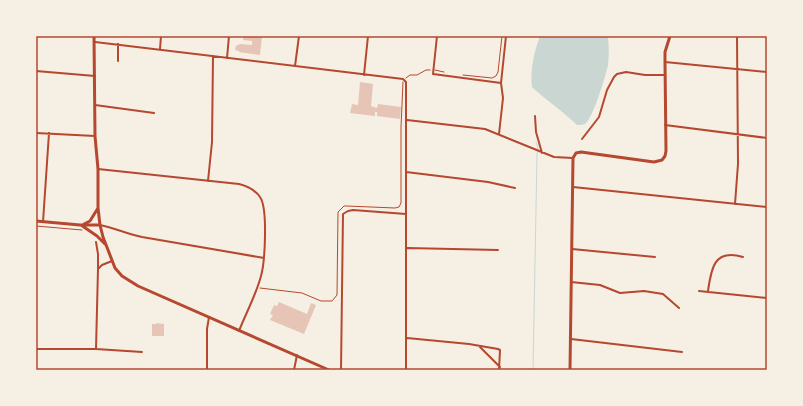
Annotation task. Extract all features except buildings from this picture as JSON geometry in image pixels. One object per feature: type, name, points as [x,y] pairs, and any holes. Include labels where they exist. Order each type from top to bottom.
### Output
[{"type":"main road","points":[[94,36],[95,136],[98,169],[98,208],[100,225],[106,245],[118,272],[130,281],[329,370]]},
{"type":"main road","points":[[570,370],[573,158],[576,153],[580,152],[658,162],[662,160],[665,156],[665,52],[670,36]]},
{"type":"main road","points":[[80,225],[90,221],[98,208]]},
{"type":"main road","points":[[36,221],[80,225],[100,225]]},
{"type":"main road","points":[[80,225],[97,236],[106,245]]},
{"type":"street","points":[[160,49],[161,36]]},
{"type":"street","points":[[227,58],[229,36]]},
{"type":"street","points":[[295,66],[299,36]]},
{"type":"street","points":[[364,74],[368,36]]},
{"type":"street","points":[[437,36],[433,74],[501,82]]},
{"type":"street","points":[[499,134],[503,98],[501,82],[506,36]]},
{"type":"street","points":[[734,204],[738,164],[737,36]]},
{"type":"street","points":[[94,42],[364,74],[403,79],[405,81],[407,248],[406,370]]},
{"type":"street","points":[[118,44],[118,61]]},
{"type":"street","points":[[208,182],[212,142],[213,56]]},
{"type":"street","points":[[665,62],[767,72]]},
{"type":"street","points":[[36,71],[94,76]]},
{"type":"street","points":[[582,139],[599,117],[607,90],[617,74],[626,72],[645,75],[665,74]]},
{"type":"street","points":[[95,105],[154,113]]},
{"type":"street","points":[[535,116],[536,132],[542,153]]},
{"type":"street","points":[[406,120],[480,128],[499,134],[554,157],[573,158]]},
{"type":"street","points":[[665,125],[767,138]]},
{"type":"street","points":[[36,133],[95,136]]},
{"type":"street","points":[[43,222],[49,133]]},
{"type":"street","points":[[98,169],[244,186],[253,190],[260,196],[264,214],[264,258],[257,287],[239,330]]},
{"type":"street","points":[[406,172],[488,182],[515,188]]},
{"type":"street","points":[[572,187],[767,207]]},
{"type":"street","points":[[341,370],[343,214],[353,210],[406,214]]},
{"type":"street","points":[[100,225],[142,237],[264,258]]},
{"type":"street","points":[[96,242],[98,254],[96,349]]},
{"type":"street","points":[[407,248],[498,250]]},
{"type":"street","points":[[572,248],[655,256]]},
{"type":"street","points":[[708,292],[710,274],[713,265],[720,258],[729,255],[742,257]]},
{"type":"street","points":[[98,269],[102,265],[112,261]]},
{"type":"street","points":[[571,282],[600,285],[620,293],[644,292],[663,294],[679,308]]},
{"type":"street","points":[[699,291],[767,298]]},
{"type":"street","points":[[207,370],[207,329],[209,317]]},
{"type":"street","points":[[407,338],[469,344],[500,350],[500,369]]},
{"type":"street","points":[[571,339],[682,352]]},
{"type":"street","points":[[480,347],[500,369]]},
{"type":"street","points":[[36,349],[96,349],[142,352]]},
{"type":"street","points":[[294,370],[297,355]]},
{"type":"path","points":[[460,74],[492,78],[496,76],[498,72],[502,36]]},
{"type":"path","points":[[257,287],[302,293],[321,301],[332,301],[336,298],[338,212],[344,206],[395,208],[400,205],[402,84],[410,75],[417,75],[426,70],[445,72]]},
{"type":"path","points":[[36,226],[85,231]]},
{"type":"shaded area","points":[[540,36],[608,37],[609,54],[607,70],[596,105],[585,124],[577,125],[532,87],[533,61]]},
{"type":"waterway","points":[[533,370],[538,148],[536,142]]}]
